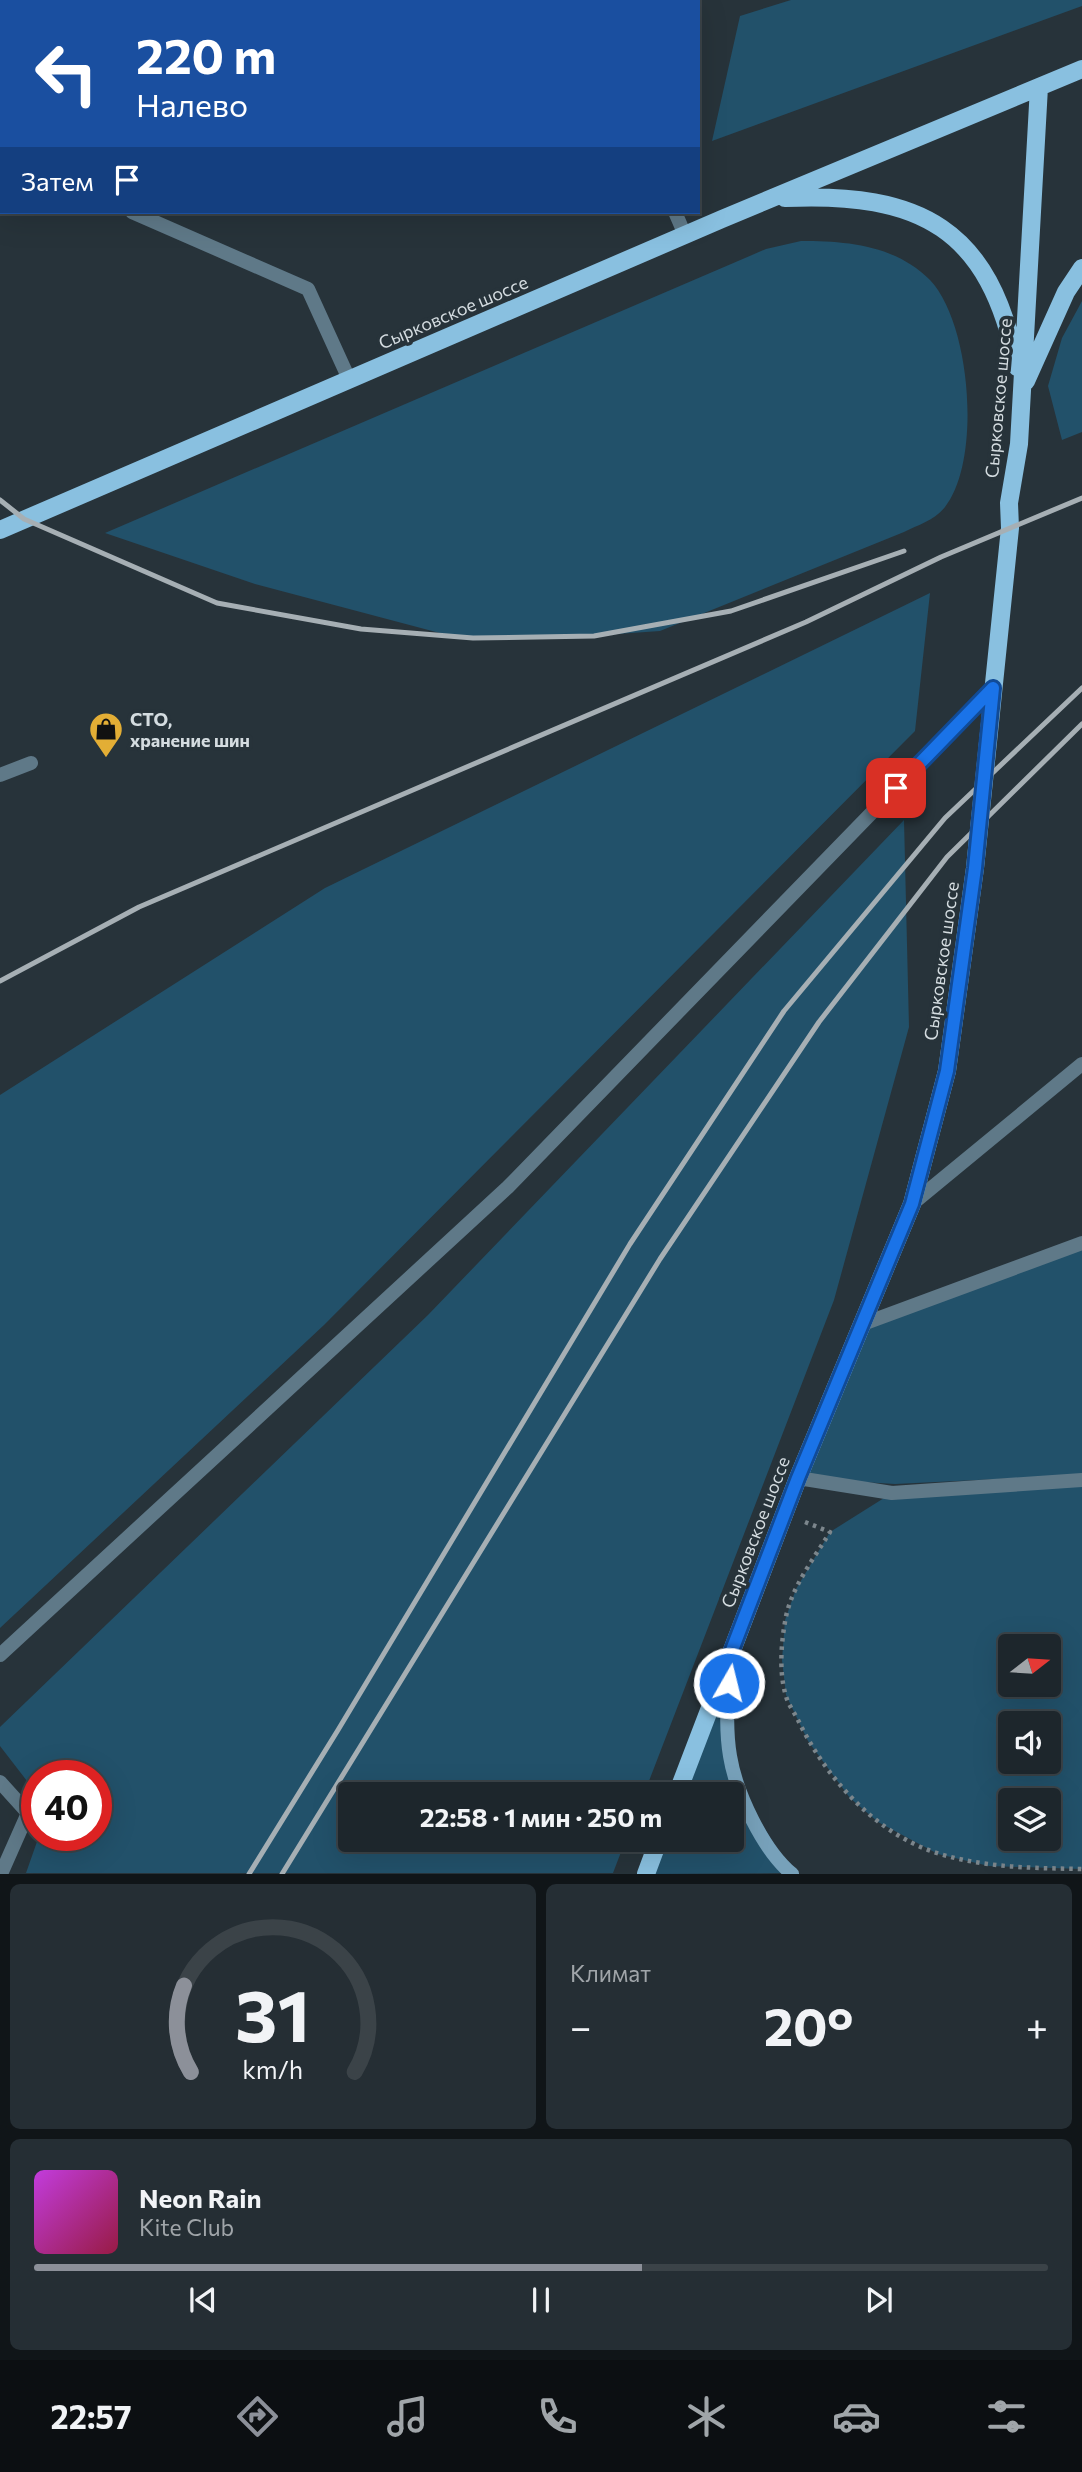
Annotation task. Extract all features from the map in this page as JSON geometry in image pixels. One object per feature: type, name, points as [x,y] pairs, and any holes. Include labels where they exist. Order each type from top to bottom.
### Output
[{"type":"main road","name":"Сырковское шоссе","points":[[0,530],[685,235],[1082,69]]},
{"type":"main road","name":"Сырковское шоссе","points":[[682,1782],[798,1478],[912,1204],[947,1071],[975,868],[1010,528],[1009,503],[1019,444],[1039,87]]},
{"type":"main road","points":[[771,199],[820,198],[881,204],[918,215],[949,231],[974,256],[990,281],[1004,314],[1022,391]]},
{"type":"main road","points":[[1022,391],[1066,292],[1082,268]]},
{"type":"main road","points":[[646,1874],[654,1852]]},
{"type":"street","points":[[729,1658],[730,1756],[736,1777],[755,1823],[768,1845],[792,1874]]},
{"type":"lane","points":[[137,214],[308,289],[349,379]]},
{"type":"lane","points":[[676,214],[685,235]]},
{"type":"lane","points":[[0,1655],[509,1187],[993,688]]},
{"type":"lane","points":[[0,775],[31,763]]},
{"type":"lane","points":[[912,1204],[1082,1064]]},
{"type":"lane","points":[[863,1324],[1082,1243]]},
{"type":"lane","points":[[798,1478],[892,1493],[1082,1480]]},
{"type":"lane","points":[[0,1782],[28,1813],[1,1874]]},
{"type":"path","points":[[785,1513],[830,1532],[796,1588],[785,1620],[782,1661],[786,1695],[808,1741],[850,1798],[878,1822],[938,1854],[989,1866],[1082,1869]]},
{"type":"shaded area","points":[[791,0],[1082,0],[1082,6],[712,141],[740,16]]},
{"type":"shaded area","points":[[801,241],[870,247],[902,259],[930,280],[944,300],[955,327],[963,358],[967,392],[964,458],[957,486],[941,512],[904,532],[660,631],[545,639],[451,636],[255,584],[105,533],[766,249]]},
{"type":"shaded area","points":[[1082,301],[1082,432],[1062,440],[1048,386],[1062,338]]},
{"type":"shaded area","points":[[930,593],[915,731],[324,1325],[0,1628],[0,1095],[325,888]]},
{"type":"shaded area","points":[[904,820],[909,1027],[834,1300],[649,1782],[338,1782],[338,1852],[621,1852],[613,1873],[26,1873],[34,1851],[112,1851],[112,1760],[21,1760],[21,1773],[0,1746],[0,1727],[428,1315]]},
{"type":"shaded area","points":[[1082,1243],[1082,1475],[895,1484],[798,1478],[863,1324]]},
{"type":"shaded area","points":[[1082,1480],[1082,1869],[989,1866],[938,1854],[878,1822],[850,1798],[808,1741],[786,1695],[782,1660],[785,1620],[796,1589],[830,1532],[892,1493]]},
{"type":"shaded area","points":[[729,1658],[728,1707],[738,1782],[682,1782]]},
{"type":"shaded area","points":[[744,1795],[792,1873],[646,1874],[654,1852],[744,1852]]},
{"type":"railway","points":[[0,981],[139,907],[806,622],[941,557],[1082,498]]},
{"type":"railway","points":[[0,500],[24,519],[217,603],[361,629],[473,638],[594,636],[731,611],[904,551]]},
{"type":"railway","points":[[249,1874],[630,1244],[784,1011],[945,818],[1082,688]]},
{"type":"railway","points":[[282,1874],[660,1259],[819,1022],[947,857],[1082,724]]},
{"type":"place","name":"СТО, хранение шин","points":[[106,759]]},
{"type":"route","points":[[729,1683],[729,1658],[798,1478],[912,1204],[947,1071],[975,868],[993,688],[896,788]]}]
